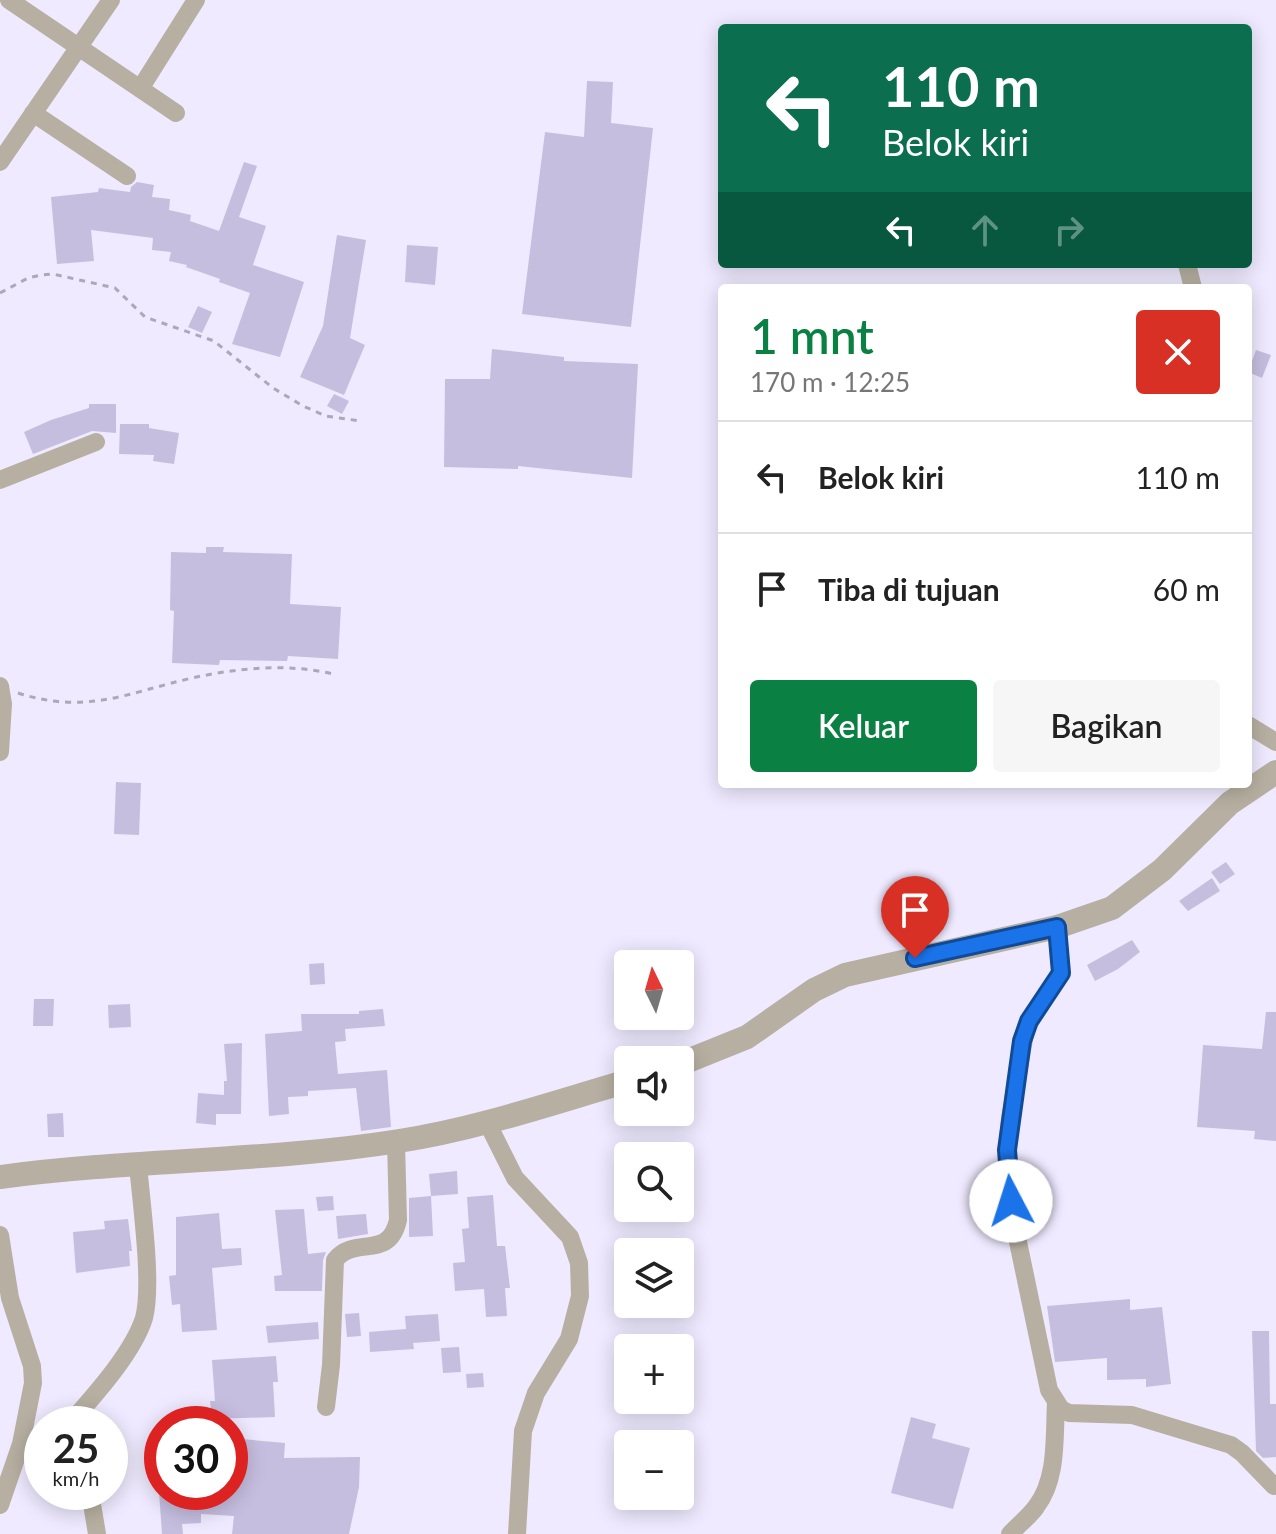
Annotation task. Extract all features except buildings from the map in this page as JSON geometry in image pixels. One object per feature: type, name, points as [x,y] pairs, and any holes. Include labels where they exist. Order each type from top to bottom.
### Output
[{"type":"street","points":[[0,162],[111,0]]},
{"type":"street","points":[[140,89],[196,0]]},
{"type":"street","points":[[4,2],[78,46],[176,113]]},
{"type":"street","points":[[33,113],[127,176]]},
{"type":"street","points":[[0,480],[96,442]]},
{"type":"street","points":[[0,687],[3,704],[0,752]]},
{"type":"street","points":[[1252,727],[1276,742]]},
{"type":"street","points":[[694,1058],[747,1037],[814,990],[845,975],[1057,927],[1099,914],[1123,902],[1162,870],[1230,803],[1276,772]]},
{"type":"street","points":[[1057,927],[1061,973],[1026,1028],[1007,1150],[1016,1233],[1049,1390],[1056,1403],[1069,1413],[1132,1415],[1217,1440],[1242,1453],[1274,1486]]},
{"type":"street","points":[[0,1177],[259,1157],[396,1142],[487,1122],[614,1085]]},
{"type":"street","points":[[487,1122],[515,1178],[570,1237],[579,1263],[580,1296],[569,1339],[536,1393],[523,1431],[517,1534]]},
{"type":"street","points":[[326,1407],[331,1365],[335,1260],[350,1249],[379,1245],[396,1232],[396,1142]]},
{"type":"street","points":[[84,1406],[130,1346],[144,1316],[146,1278],[138,1164]]},
{"type":"street","points":[[0,1235],[10,1298],[32,1366],[33,1383],[21,1444],[0,1505]]},
{"type":"street","points":[[1010,1534],[1046,1492],[1054,1450],[1056,1403]]},
{"type":"street","points":[[93,1510],[97,1534]]},
{"type":"path","points":[[0,293],[28,278],[53,274],[115,288],[145,317],[214,341],[273,388],[303,406],[326,416],[360,421]]},
{"type":"path","points":[[0,687],[42,701],[75,704],[107,700],[230,671],[290,668],[333,674]]},
{"type":"route","points":[[915,958],[1057,927],[1061,973],[1029,1021],[1022,1041],[1007,1150],[1011,1201]]}]
